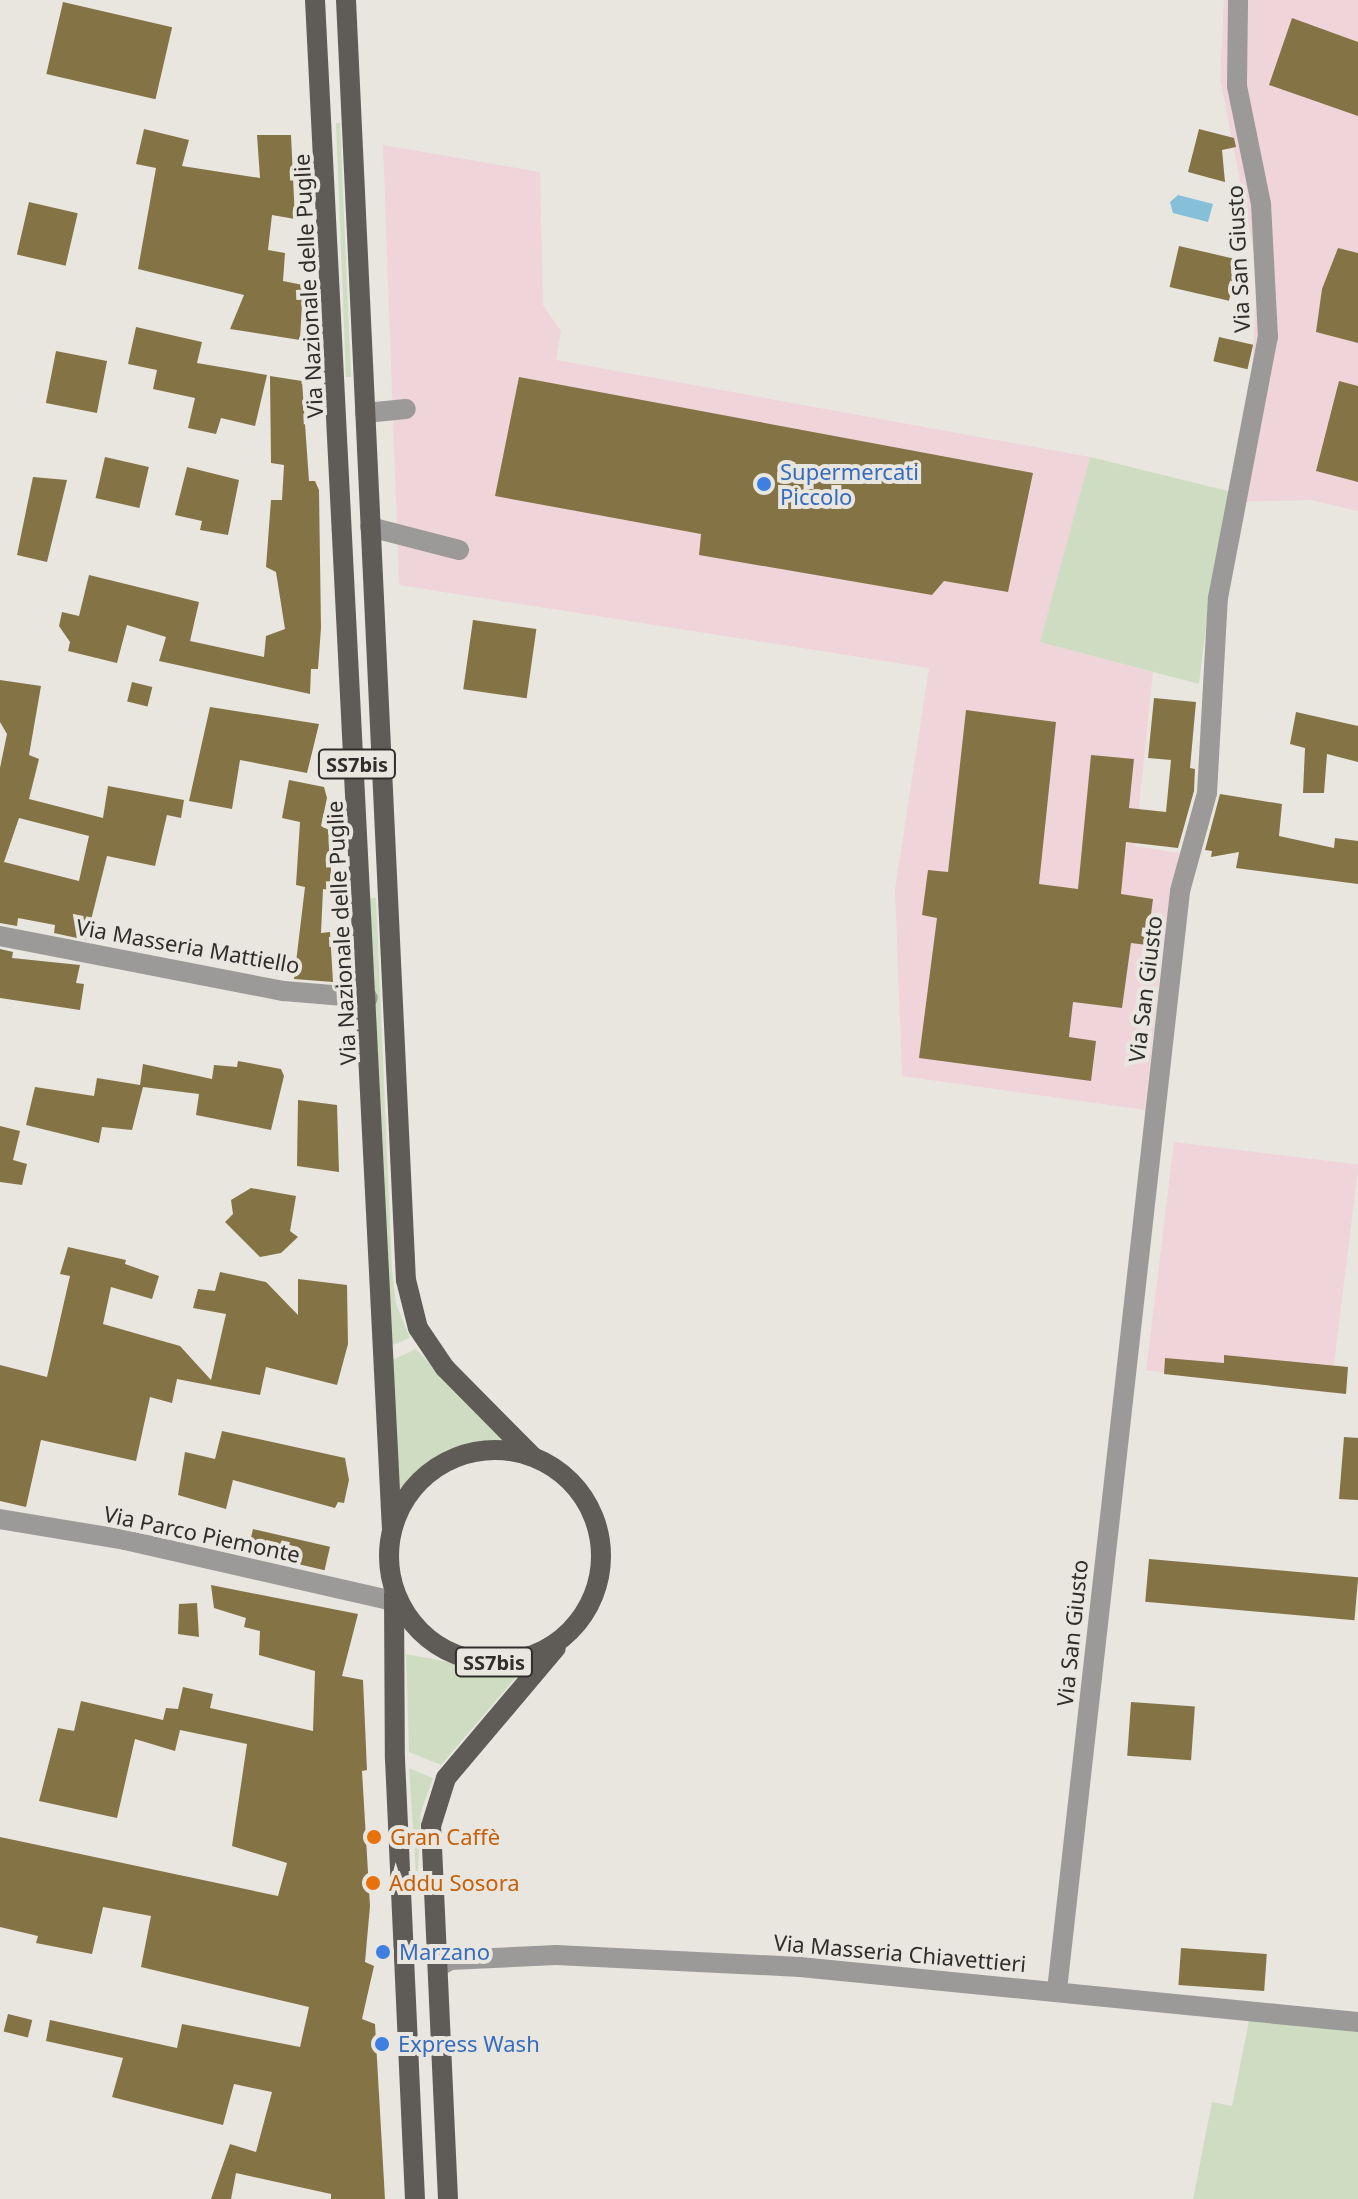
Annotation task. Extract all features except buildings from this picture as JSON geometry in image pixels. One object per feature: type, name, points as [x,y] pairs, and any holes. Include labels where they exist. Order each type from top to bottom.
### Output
[{"type":"main road","name":"Via Nazionale delle Puglie","points":[[315,0],[368,998],[392,1528],[387,1561],[394,1597],[395,1759],[415,2199]]},
{"type":"main road","name":"Via Nazionale delle Puglie","points":[[346,0],[406,1280],[418,1328],[445,1368],[532,1456],[561,1472],[584,1496],[598,1526],[602,1559],[596,1592],[580,1621],[481,1734],[446,1778],[437,1797],[431,1826],[448,2199]]},
{"type":"main road","name":"Via Nazionale delle Puglie","points":[[392,1528],[409,1496],[433,1471],[463,1455],[498,1450],[532,1456]]},
{"type":"main road","name":"Via Nazionale delle Puglie","points":[[394,1597],[436,1643],[465,1657],[496,1662],[528,1657],[557,1643],[580,1621]]},
{"type":"street","name":"Via San Giusto","points":[[1057,1990],[1180,891],[1207,793],[1218,598],[1268,337],[1261,204],[1237,86],[1238,0]]},
{"type":"street","points":[[365,413],[406,409]]},
{"type":"street","points":[[370,527],[459,550]]},
{"type":"street","name":"Via Masseria Mattiello","points":[[0,936],[284,991],[368,998]]},
{"type":"street","name":"Via Parco Piemonte","points":[[0,1519],[125,1540],[394,1597]]},
{"type":"street","name":"Via Masseria Chiavettieri","points":[[438,1967],[450,1960],[556,1955],[800,1967],[1358,2022]]},
{"type":"shaded area","points":[[1224,0],[1358,0],[1358,511],[1311,500],[1230,502],[1252,377],[1257,269],[1220,78]]},
{"type":"shaded area","points":[[383,145],[540,172],[543,305],[561,331],[556,360],[1090,457],[1041,642],[1153,672],[1135,846],[1179,853],[1162,953],[1145,1110],[902,1076],[895,889],[929,668],[399,585]]},
{"type":"shaded area","points":[[1174,1142],[1358,1165],[1331,1393],[1146,1370]]},
{"type":"green space","points":[[336,123],[340,123],[351,377],[346,377]]},
{"type":"green space","points":[[1090,457],[1232,492],[1209,602],[1199,684],[1040,642]]},
{"type":"green space","points":[[370,898],[376,898],[392,1269],[396,1304],[410,1338],[390,1346]]},
{"type":"green space","points":[[416,1349],[504,1441],[456,1447],[426,1463],[400,1489],[391,1361]]},
{"type":"green space","points":[[406,1654],[518,1675],[441,1765],[409,1752]]},
{"type":"green space","points":[[409,1768],[433,1778],[421,1812],[417,1890]]},
{"type":"green space","points":[[1249,2020],[1358,2030],[1358,2199],[1193,2199],[1212,2102],[1232,2106]]},
{"type":"water","points":[[1178,195],[1213,204],[1208,222],[1173,213],[1170,202]]},
{"type":"place","name":"Supermercati Piccolo","points":[[764,484]]},
{"type":"place","name":"Gran Caffè","points":[[374,1837]]},
{"type":"place","name":"Addu Sosora","points":[[373,1883]]},
{"type":"place","name":"Marzano","points":[[383,1952]]},
{"type":"place","name":"Express Wash","points":[[382,2044]]}]
